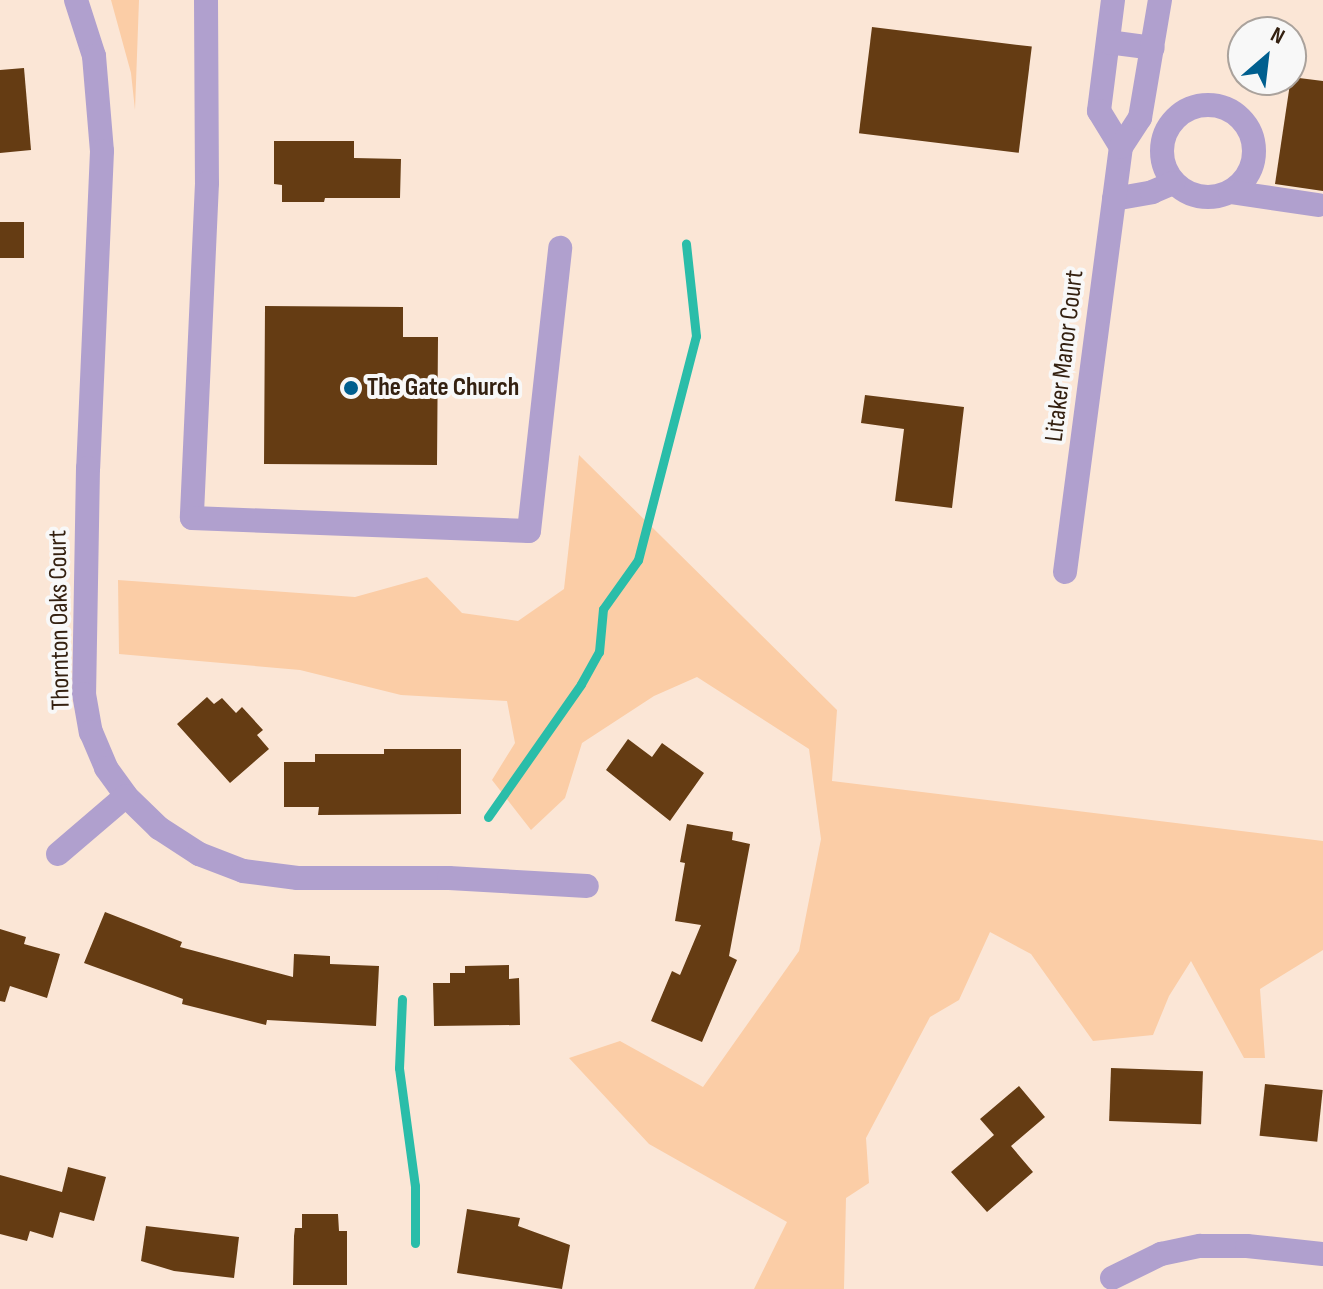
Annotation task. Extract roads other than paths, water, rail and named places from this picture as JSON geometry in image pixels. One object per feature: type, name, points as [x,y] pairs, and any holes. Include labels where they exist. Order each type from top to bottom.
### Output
[{"type":"street","name":"Thornton Oaks Court","points":[[76,0],[94,56],[102,151],[88,468],[84,694],[91,732],[106,768],[126,796],[159,828],[199,854],[243,871],[298,878],[449,878],[587,886]]},
{"type":"street","points":[[206,0],[207,183],[192,518],[529,531],[560,248]]},
{"type":"street","points":[[1113,0],[1099,111],[1121,147]]},
{"type":"street","name":"Litaker Manor Court","points":[[1065,572],[1121,147],[1140,118],[1160,0]]},
{"type":"street","points":[[1108,42],[1153,48]]},
{"type":"street","points":[[1230,192],[1251,169],[1254,154],[1245,124],[1221,107],[1191,108],[1168,127],[1161,156],[1173,183],[1186,193],[1201,197],[1230,192],[1318,205]]},
{"type":"street","points":[[1114,199],[1152,192],[1173,183]]},
{"type":"street","points":[[58,854],[126,796]]},
{"type":"street","points":[[1112,1278],[1161,1254],[1200,1246],[1247,1246],[1323,1254]]},
{"type":"waterway","points":[[488,817],[581,684],[599,652],[603,609],[638,560],[696,336],[686,244]]},
{"type":"waterway","points":[[402,999],[399,1068],[415,1186],[415,1243]]},
{"type":"place","name":"The Gate Church","points":[[351,388]]}]
